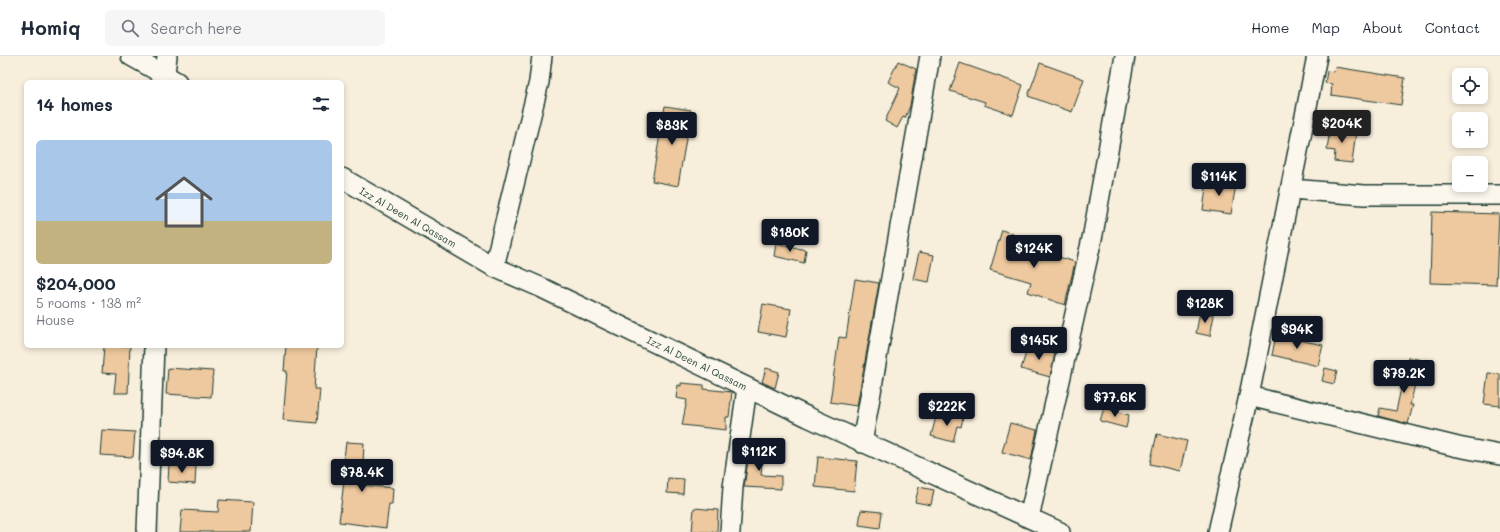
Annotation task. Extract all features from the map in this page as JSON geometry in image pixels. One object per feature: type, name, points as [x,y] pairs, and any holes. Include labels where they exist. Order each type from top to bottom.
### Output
[{"type":"street","points":[[131,56],[168,80]]},
{"type":"street","points":[[167,56],[168,80]]},
{"type":"street","points":[[494,267],[539,82],[542,56]]},
{"type":"street","points":[[862,443],[930,56]]},
{"type":"street","points":[[1029,518],[1093,234],[1125,56]]},
{"type":"street","points":[[1218,532],[1249,396],[1317,56]]},
{"type":"street","name":"Izz Al Deen Al Qassam","points":[[344,179],[494,267],[862,443],[1060,532]]},
{"type":"street","points":[[1291,189],[1364,195],[1500,195]]},
{"type":"street","points":[[147,532],[154,348]]},
{"type":"street","points":[[730,532],[733,487],[747,388]]},
{"type":"street","points":[[1249,396],[1458,447],[1500,455]]},
{"type":"building","points":[[898,61],[916,69],[910,106],[905,118],[903,117],[897,128],[885,121],[900,88],[888,82]]},
{"type":"building","points":[[960,63],[1023,85],[1013,115],[984,105],[985,102],[950,91]]},
{"type":"building","points":[[1040,63],[1084,79],[1072,112],[1028,96]]},
{"type":"building","points":[[1335,67],[1405,78],[1401,105],[1331,95],[1332,84],[1325,83],[1327,71],[1334,72]]},
{"type":"building","points":[[665,106],[691,110],[678,186],[652,181]]},
{"type":"building","points":[[1330,128],[1356,131],[1352,163],[1334,161],[1335,151],[1327,150]]},
{"type":"building","points":[[1207,180],[1236,184],[1231,214],[1203,210]]},
{"type":"building","points":[[1432,212],[1499,214],[1496,285],[1430,283]]},
{"type":"building","points":[[1002,230],[1013,234],[1010,242],[1075,262],[1065,305],[1028,292],[1031,282],[990,270]]},
{"type":"building","points":[[776,243],[806,250],[804,263],[774,256]]},
{"type":"building","points":[[919,252],[934,255],[929,282],[913,279]]},
{"type":"building","points":[[855,279],[879,283],[857,406],[830,402],[839,337],[846,338]]},
{"type":"building","points":[[763,304],[791,309],[786,337],[758,332]]},
{"type":"building","points":[[1200,312],[1214,315],[1210,336],[1196,333]]},
{"type":"building","points":[[1276,335],[1323,345],[1318,366],[1272,355]]},
{"type":"building","points":[[1028,346],[1055,353],[1050,377],[1021,369]]},
{"type":"building","points":[[104,348],[130,348],[128,393],[114,393],[116,374],[102,373]]},
{"type":"building","points":[[286,348],[317,348],[314,389],[320,389],[317,423],[283,420],[287,371],[284,371]]},
{"type":"building","points":[[1408,357],[1421,360],[1410,405],[1413,405],[1408,424],[1378,416],[1380,408],[1396,411]]},
{"type":"building","points":[[168,368],[213,371],[211,397],[166,394]]},
{"type":"building","points":[[766,368],[779,372],[775,388],[762,382]]},
{"type":"building","points":[[1325,368],[1337,371],[1334,384],[1322,381]]},
{"type":"building","points":[[1488,373],[1500,374],[1500,406],[1484,404]]},
{"type":"building","points":[[681,383],[704,385],[704,389],[732,392],[729,417],[726,417],[726,430],[682,425],[687,400],[676,398],[678,385],[681,386]]},
{"type":"building","points":[[1104,408],[1129,415],[1126,428],[1100,421]]},
{"type":"building","points":[[953,411],[964,414],[961,427],[957,426],[953,442],[931,436],[936,417],[950,421]]},
{"type":"building","points":[[1010,423],[1037,430],[1031,460],[1002,452]]},
{"type":"building","points":[[102,430],[135,432],[133,457],[100,455]]},
{"type":"building","points":[[1157,434],[1187,441],[1180,471],[1150,464]]},
{"type":"building","points":[[346,442],[364,443],[362,485],[393,488],[392,504],[389,504],[386,528],[339,522],[344,481],[342,481],[342,474]]},
{"type":"building","points":[[750,447],[763,448],[761,475],[781,476],[781,489],[744,487]]},
{"type":"building","points":[[818,457],[857,461],[854,491],[815,487]]},
{"type":"building","points":[[169,464],[196,466],[195,484],[168,482]]},
{"type":"building","points":[[668,478],[684,479],[683,494],[667,493]]},
{"type":"building","points":[[919,487],[934,490],[931,505],[915,502]]},
{"type":"building","points":[[219,500],[253,502],[251,532],[180,532],[182,510],[218,512]]},
{"type":"building","points":[[694,508],[718,510],[717,532],[692,532]]},
{"type":"building","points":[[861,510],[882,512],[880,528],[859,525]]}]
